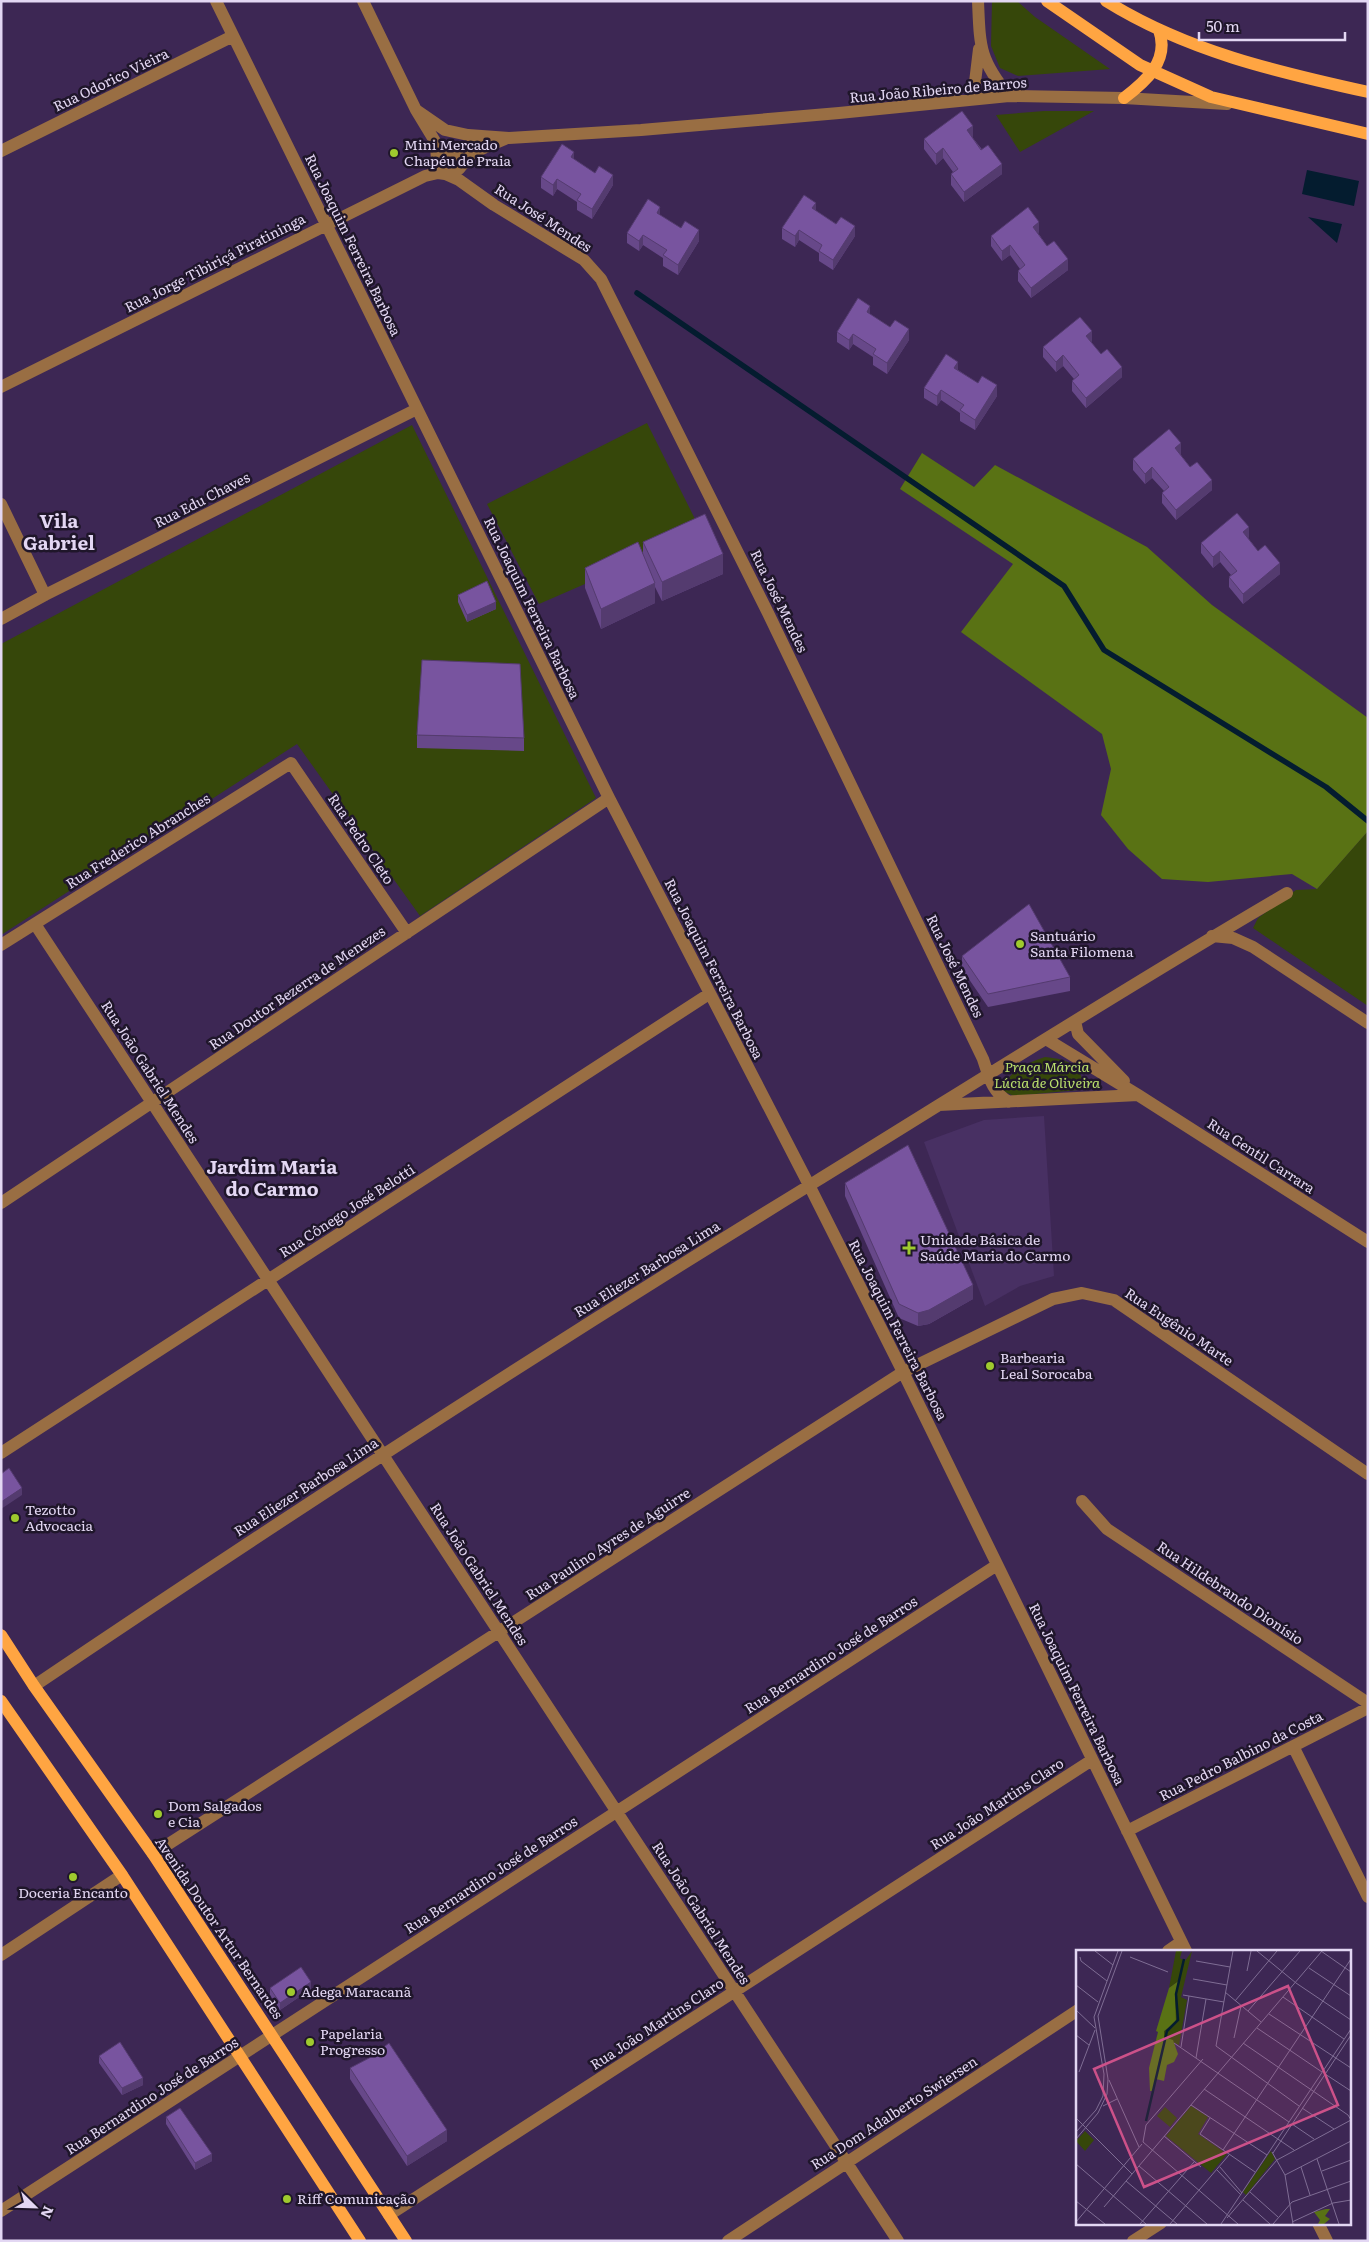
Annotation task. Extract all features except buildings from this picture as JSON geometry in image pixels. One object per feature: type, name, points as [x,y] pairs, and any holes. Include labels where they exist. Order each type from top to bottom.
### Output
[{"type":"main road","points":[[1047,1],[1068,17],[1153,71],[1211,97],[1244,106]]},
{"type":"main road","points":[[1106,1],[1132,17],[1188,43],[1276,72],[1368,92]]},
{"type":"main road","points":[[1124,98],[1145,82],[1153,71],[1159,58],[1162,41],[1159,30]]},
{"type":"main road","name":"Rua João Ribeiro de Barros","points":[[1244,106],[1368,134]]},
{"type":"main road","name":"Avenida Doutor Artur Bernardes","points":[[1,1635],[34,1686],[152,1854],[406,2241]]},
{"type":"main road","points":[[2,1703],[122,1875],[356,2239]]},
{"type":"street","name":"Rua Joaquim Ferreira Barbosa","points":[[216,1],[608,798],[809,1185],[903,1372],[1183,1946]]},
{"type":"street","name":"Rua João Ribeiro de Barros","points":[[363,1],[416,110],[436,143],[438,170],[451,173],[472,153],[509,138]]},
{"type":"street","points":[[973,99],[980,41],[978,1]]},
{"type":"street","name":"Rua Odorico Vieira","points":[[1,151],[233,36]]},
{"type":"street","points":[[980,41],[985,60],[992,75],[1009,96]]},
{"type":"street","name":"Rua João Ribeiro de Barros","points":[[416,110],[445,130],[468,135],[509,138],[640,130],[1009,96],[1124,98],[1244,106]]},
{"type":"street","points":[[436,162],[443,152],[454,152],[460,158],[451,173]]},
{"type":"street","name":"Rua Jorge Tibiriçá Piratininga","points":[[1,387],[425,176],[451,173]]},
{"type":"street","name":"Rua José Mendes","points":[[451,173],[494,205],[584,260],[601,279],[768,613],[983,1059],[993,1089],[1009,1102]]},
{"type":"street","name":"Rua Edu Chaves","points":[[1,619],[45,595],[417,409]]},
{"type":"street","points":[[1,504],[45,595]]},
{"type":"street","name":"Rua Frederico Abranches","points":[[1,945],[291,763]]},
{"type":"street","name":"Rua Pedro Cleto","points":[[291,763],[407,932]]},
{"type":"street","name":"Rua Doutor Bezerra de Menezes","points":[[1,1203],[608,798]]},
{"type":"street","name":"Rua Eliezer Barbosa Lima","points":[[34,1686],[382,1454],[988,1074],[1212,936],[1287,893]]},
{"type":"street","name":"Rua João Gabriel Mendes","points":[[35,924],[898,2241]]},
{"type":"street","points":[[1212,936],[1233,938],[1253,947],[1368,1023]]},
{"type":"street","name":"Rua Cônego José Belotti","points":[[1,1453],[709,994]]},
{"type":"street","name":"Rua Gentil Carrara","points":[[1075,1021],[1078,1034],[1138,1095]]},
{"type":"street","name":"Rua Gentil Carrara","points":[[1046,1039],[1138,1095],[1368,1242]]},
{"type":"street","points":[[938,1105],[1138,1095]]},
{"type":"street","name":"Rua Eugênio Marte","points":[[903,1372],[1053,1299],[1082,1293],[1114,1300],[1368,1474]]},
{"type":"street","name":"Rua Paulino Ayres de Aguirre","points":[[152,1854],[903,1372]]},
{"type":"street","name":"Rua Hildebrando Dionísio","points":[[1082,1501],[1107,1529],[1368,1703]]},
{"type":"street","name":"Rua Bernardino José de Barros","points":[[1,2211],[997,1564]]},
{"type":"street","name":"Rua Pedro Balbino da Costa","points":[[1127,1831],[1368,1708]]},
{"type":"street","points":[[1293,1746],[1368,1897]]},
{"type":"street","name":"Rua João Martins Claro","points":[[389,2215],[1092,1760]]},
{"type":"street","points":[[1,1955],[122,1875]]},
{"type":"street","points":[[1171,1950],[1183,1946]]},
{"type":"street","name":"Rua Dom Adalberto Swiersen","points":[[728,2241],[1076,2011]]},
{"type":"street","points":[[1134,2241],[1160,2224]]},
{"type":"street","points":[[1318,2224],[1327,2241]]},
{"type":"shaded area","points":[[1044,1116],[1054,1276],[1020,1286],[985,1306],[924,1142],[984,1120]]},
{"type":"green space","points":[[992,1],[1017,1],[1035,17],[1110,69],[1018,76],[1000,68],[991,46]]},
{"type":"green space","points":[[1044,111],[1094,111],[1020,152],[996,115]]},
{"type":"green space","points":[[647,423],[702,533],[539,604],[487,504]]},
{"type":"green space","points":[[412,425],[596,798],[420,916],[297,744],[1,935],[1,644]]},
{"type":"green space","points":[[922,453],[974,487],[995,465],[1147,547],[1212,605],[1368,718],[1368,831],[1317,889],[1292,874],[1208,882],[1162,879],[1128,849],[1101,815],[1111,769],[1102,734],[961,632],[1013,564],[900,489]]},
{"type":"green space","points":[[1368,831],[1368,1006],[1253,928],[1258,918],[1296,890],[1317,889]]},
{"type":"green space","name":"Praça Márcia Lúcia de Oliveira","points":[[1045,1057],[1067,1062],[1076,1068],[1082,1081],[1078,1090],[1014,1096],[1005,1092],[1003,1089],[1005,1083],[1014,1073],[1020,1068]]},
{"type":"water","points":[[1307,170],[1359,181],[1354,206],[1302,194]]},
{"type":"water","points":[[1308,217],[1342,224],[1337,243]]},
{"type":"waterway","points":[[637,293],[1064,586],[1104,650],[1326,787],[1368,821]]},
{"type":"place","name":"Mini Mercado Chapéu de Praia","points":[[394,153]]},
{"type":"place","name":"Santuário Santa Filomena","points":[[1020,944]]},
{"type":"place","name":"Unidade Básica de Saúde Maria do Carmo","points":[[909,1248]]},
{"type":"place","name":"Barbearia Leal Sorocaba","points":[[990,1366]]},
{"type":"place","name":"Tezotto Advocacia","points":[[15,1518]]},
{"type":"place","name":"Dom Salgados e Cia","points":[[158,1814]]},
{"type":"place","name":"Doceria Encanto","points":[[73,1877]]},
{"type":"place","name":"Adega Maracanã","points":[[291,1992]]},
{"type":"place","name":"Papelaria Progresso","points":[[310,2042]]},
{"type":"place","name":"Riff Comunicação","points":[[287,2199]]},
{"type":"district","name":"Vila Gabriel","points":[[59,532]]},
{"type":"district","name":"Jardim Maria do Carmo","points":[[272,1178]]}]
